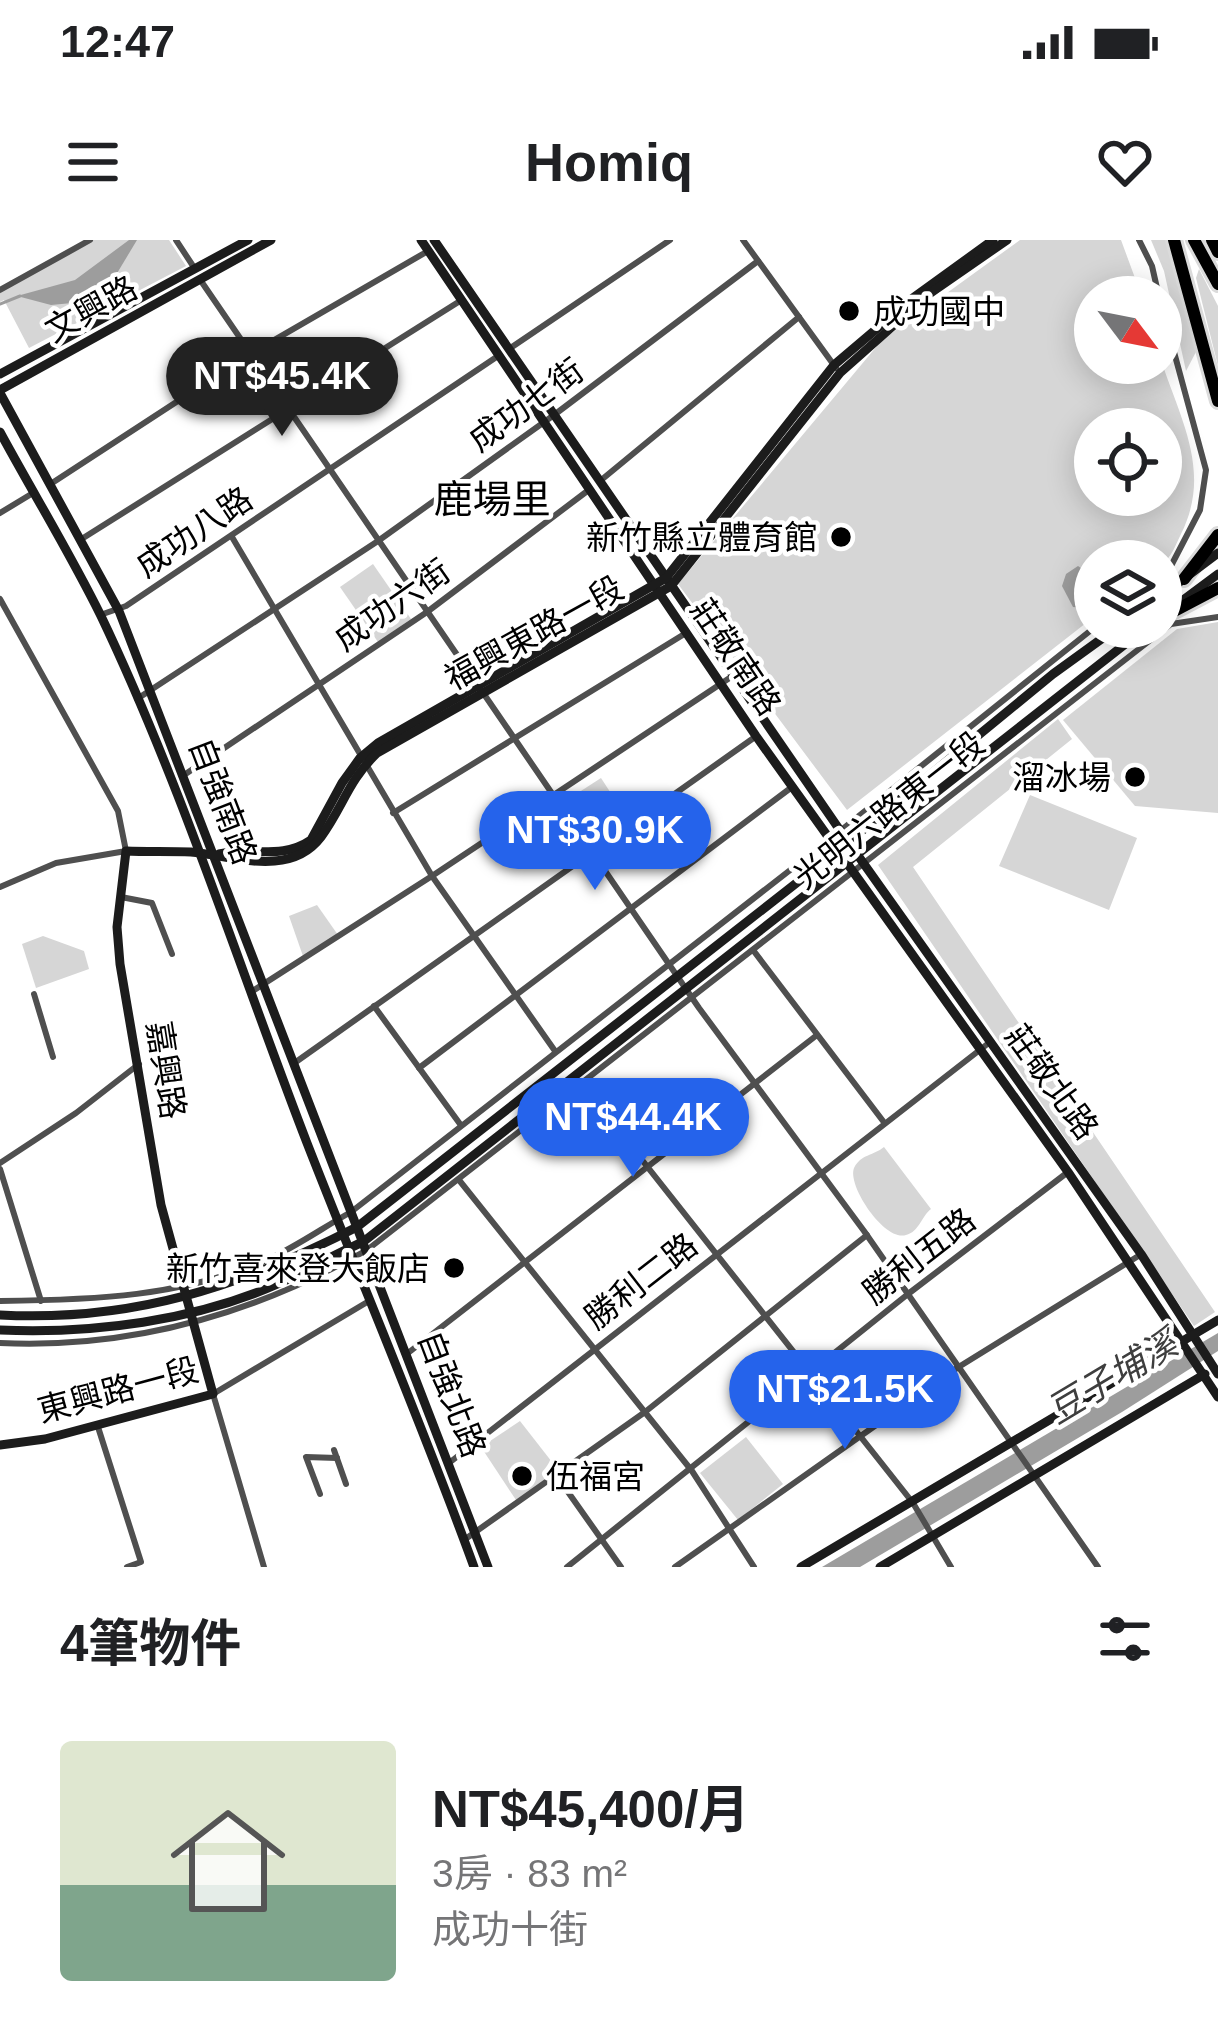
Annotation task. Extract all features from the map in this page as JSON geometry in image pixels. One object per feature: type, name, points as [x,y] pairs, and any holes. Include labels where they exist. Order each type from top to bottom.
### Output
[{"type":"highway","points":[[1174,240],[1218,401]]},
{"type":"highway","points":[[1194,240],[1218,284]]},
{"type":"highway","points":[[1211,240],[1218,252]]},
{"type":"highway","points":[[1184,579],[1218,536]]},
{"type":"highway","points":[[1182,609],[1218,588]]},
{"type":"street","points":[[0,290],[89,240]]},
{"type":"street","points":[[176,240],[553,797],[1099,1567]]},
{"type":"street","name":"文興路","points":[[0,392],[198,276],[248,240]]},
{"type":"street","name":"文興路","points":[[0,374],[271,240]]},
{"type":"street","name":"莊敬南路","points":[[421,240],[460,302],[602,480],[862,860]]},
{"type":"street","name":"莊敬南路","points":[[434,240],[543,423],[849,870]]},
{"type":"street","name":"成功八路","points":[[100,615],[119,610],[232,537],[670,240]]},
{"type":"street","points":[[743,240],[837,369]]},
{"type":"street","name":"福興東路一段","points":[[126,851],[268,861],[299,856],[320,838],[362,761],[669,582],[837,369],[913,298],[993,240]]},
{"type":"street","name":"福興東路一段","points":[[837,369],[920,301],[1007,240]]},
{"type":"street","points":[[1138,240],[1154,276]]},
{"type":"street","points":[[49,484],[250,354],[428,251]]},
{"type":"street","name":"成功七街","points":[[137,699],[378,541],[554,416],[758,261]]},
{"type":"street","points":[[80,540],[460,302]]},
{"type":"street","name":"成功六街","points":[[170,781],[427,612],[602,480],[799,316]]},
{"type":"street","points":[[1182,381],[1206,470],[1200,510],[1182,545]]},
{"type":"street","name":"自強南路","points":[[0,392],[119,610],[365,1246]]},
{"type":"street","name":"自強南路","points":[[0,432],[100,615],[137,699],[202,854],[352,1253]]},
{"type":"street","points":[[0,513],[33,493]]},
{"type":"street","points":[[232,537],[432,877],[555,1051]]},
{"type":"street","points":[[1184,579],[1218,553]]},
{"type":"street","name":"光明六路東一段","points":[[1182,604],[1218,574]]},
{"type":"street","name":"嘉興路","points":[[0,599],[118,812],[126,851],[118,897],[118,952],[161,1205],[264,1567]]},
{"type":"street","points":[[1182,618],[1218,617]]},
{"type":"street","points":[[393,813],[686,633]]},
{"type":"street","name":"光明六路東一段","points":[[0,1315],[58,1318],[187,1291],[273,1269],[356,1227],[1074,644]]},
{"type":"street","name":"光明六路東一段","points":[[0,1301],[187,1291],[268,1259],[351,1212],[555,1051],[836,852],[1089,648]]},
{"type":"street","name":"光明六路東一段","points":[[862,860],[1121,648]]},
{"type":"street","name":"光明六路東一段","points":[[365,1246],[1128,648]]},
{"type":"street","points":[[251,992],[735,674]]},
{"type":"street","points":[[1029,680],[1053,674]]},
{"type":"street","points":[[293,1064],[756,736]]},
{"type":"street","points":[[419,1068],[791,787]]},
{"type":"street","points":[[1,884],[56,863],[126,851]]},
{"type":"street","name":"莊敬北路","points":[[862,860],[985,1045],[1215,1368]]},
{"type":"street","name":"光明六路東一段","points":[[2,1330],[58,1332],[193,1318],[365,1246],[459,1180],[849,870]]},
{"type":"street","name":"莊敬北路","points":[[849,870],[985,1045]]},
{"type":"street","points":[[118,897],[152,903],[172,954]]},
{"type":"street","points":[[753,950],[883,1121]]},
{"type":"street","points":[[34,994],[53,1058]]},
{"type":"street","points":[[374,1006],[460,1124]]},
{"type":"street","points":[[408,1353],[817,1035]]},
{"type":"street","name":"勝利二路","points":[[436,1468],[450,1463],[985,1045]]},
{"type":"street","points":[[41,1301],[0,1166],[139,1064]]},
{"type":"street","points":[[582,1084],[913,1503],[951,1567]]},
{"type":"street","name":"勝利五路","points":[[567,1567],[1073,1168]]},
{"type":"street","points":[[459,1180],[692,1471],[754,1567]]},
{"type":"street","points":[[464,1540],[645,1412],[867,1235]]},
{"type":"street","name":"自強北路","points":[[365,1246],[488,1567]]},
{"type":"street","name":"自強北路","points":[[352,1253],[474,1567]]},
{"type":"street","points":[[675,1567],[957,1368],[1135,1257]]},
{"type":"street","name":"莊敬北路","points":[[1135,1257],[1200,1371]]},
{"type":"street","name":"東興路一段","points":[[0,1445],[98,1426],[213,1394],[370,1301]]},
{"type":"street","points":[[0,1315],[3,1344],[58,1346],[193,1318]]},
{"type":"street","points":[[801,1567],[1195,1339],[1218,1320]]},
{"type":"street","points":[[880,1567],[1200,1371],[1215,1368]]},
{"type":"street","points":[[1200,1371],[1218,1396]]},
{"type":"street","points":[[98,1426],[141,1562],[127,1567]]},
{"type":"street","points":[[320,1494],[306,1457],[335,1454],[346,1484]]},
{"type":"street","points":[[556,1475],[621,1567]]},
{"type":"shaded area","points":[[92,240],[169,240],[186,266],[29,348],[4,300],[0,302],[0,291]]},
{"type":"shaded area","points":[[129,240],[137,240],[116,275],[72,303],[51,305],[17,296],[75,280]]},
{"type":"shaded area","points":[[1020,240],[1121,240],[1134,276],[1074,276],[1074,384],[1169,384],[1178,408],[1074,408],[1074,516],[1182,516],[1182,420],[1194,468],[1194,489],[1178,540],[1074,540],[1074,632],[847,810],[678,584],[882,340]]},
{"type":"shaded area","points":[[1151,240],[1167,240],[1181,276],[1165,276]]},
{"type":"shaded area","points":[[1199,269],[1218,306],[1218,366],[1196,278]]},
{"type":"shaded area","points":[[1182,280],[1197,350],[1186,371],[1182,353]]},
{"type":"shaded area","points":[[373,564],[411,619],[378,642],[340,587]]},
{"type":"shaded area","points":[[1074,569],[1074,607],[1062,586]]},
{"type":"shaded area","points":[[1218,622],[1218,813],[1135,806],[1063,720],[1153,648],[1182,648],[1182,628]]},
{"type":"shaded area","points":[[1058,719],[1072,739],[913,867],[1215,1312],[1194,1326],[878,865]]},
{"type":"shaded area","points":[[601,778],[629,821],[594,843],[567,800]]},
{"type":"shaded area","points":[[1030,795],[1137,838],[1109,910],[999,866]]},
{"type":"shaded area","points":[[317,905],[338,935],[304,959],[289,916]]},
{"type":"shaded area","points":[[43,936],[84,951],[89,969],[36,988],[22,944]]},
{"type":"shaded area","points":[[884,1147],[931,1209],[906,1235],[897,1235],[878,1222],[853,1176],[860,1160]]},
{"type":"shaded area","name":"豆子埔溪","points":[[1218,1333],[1218,1351],[860,1567],[822,1567]]},
{"type":"shaded area","points":[[520,1421],[559,1471],[516,1500],[481,1447]]},
{"type":"shaded area","points":[[746,1437],[783,1484],[738,1520],[700,1473]]},
{"type":"waterway","points":[[0,304],[20,296]]},
{"type":"place","name":"成功國中","points":[[849,311]]},
{"type":"place","name":"新竹縣立體育館","points":[[841,537]]},
{"type":"place","name":"溜冰場","points":[[1135,777]]},
{"type":"place","name":"新竹喜來登大飯店","points":[[454,1268]]},
{"type":"place","name":"伍福宮","points":[[522,1476]]},
{"type":"district","name":"鹿場里","points":[[492,499]]}]
